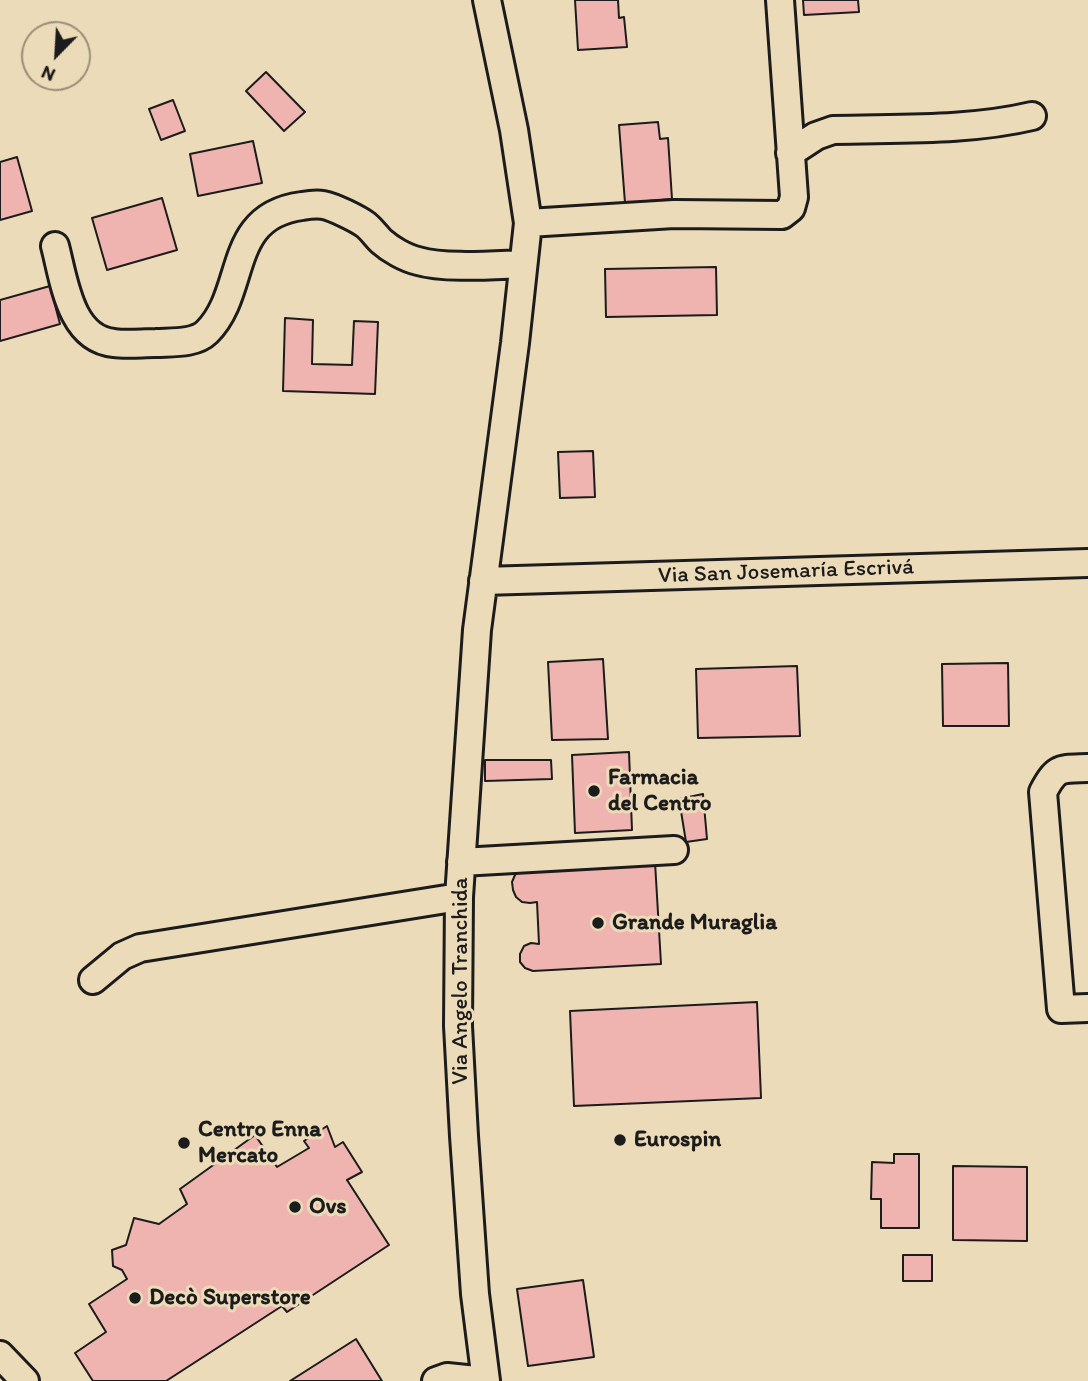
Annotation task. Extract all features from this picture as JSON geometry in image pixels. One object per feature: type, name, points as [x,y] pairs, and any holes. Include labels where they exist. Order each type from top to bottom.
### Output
[{"type":"street","name":"Via Angelo Tranchida","points":[[486,1381],[475,1294],[464,1136],[458,1026],[459,897],[477,630],[528,223],[514,130],[487,0]]},
{"type":"street","points":[[528,223],[674,214],[782,215],[791,208],[794,197],[780,0]]},
{"type":"street","points":[[790,153],[816,136],[833,130],[979,125],[1032,116]]},
{"type":"street","points":[[55,246],[72,309],[80,324],[89,334],[112,344],[182,342],[204,336],[225,307],[248,239],[263,220],[279,210],[303,205],[324,205],[346,214],[365,224],[382,242],[418,261],[470,265],[523,264]]},
{"type":"street","name":"Via San Josemaría Escrivá","points":[[483,581],[1088,563]]},
{"type":"street","points":[[1088,768],[1061,769],[1051,776],[1042,792],[1061,1009],[1088,1008]]},
{"type":"street","points":[[461,862],[674,850]]},
{"type":"street","points":[[93,980],[122,957],[140,948],[459,897]]},
{"type":"street","points":[[0,1355],[24,1381]]},
{"type":"street","points":[[436,1381],[447,1377],[486,1381]]},
{"type":"building","points":[[575,0],[618,0],[619,18],[624,17],[627,47],[578,50]]},
{"type":"building","points":[[803,0],[858,0],[859,12],[804,15]]},
{"type":"building","points":[[266,72],[305,112],[284,131],[246,91]]},
{"type":"building","points":[[173,100],[185,131],[161,140],[149,109]]},
{"type":"building","points":[[658,122],[660,139],[668,138],[672,199],[625,203],[619,125]]},
{"type":"building","points":[[253,141],[262,183],[198,196],[190,154]]},
{"type":"building","points":[[17,157],[32,211],[0,220],[0,162]]},
{"type":"building","points":[[162,198],[177,250],[107,270],[92,218]]},
{"type":"building","points":[[716,267],[717,315],[606,317],[605,269]]},
{"type":"building","points":[[50,286],[60,324],[0,341],[0,300]]},
{"type":"building","points":[[285,318],[313,320],[312,364],[352,365],[354,321],[378,322],[375,394],[283,391]]},
{"type":"building","points":[[593,451],[595,497],[560,498],[558,452]]},
{"type":"building","points":[[603,659],[608,739],[552,740],[548,662]]},
{"type":"building","points":[[1008,663],[1009,726],[943,726],[942,664]]},
{"type":"building","points":[[797,666],[800,736],[698,738],[696,669]]},
{"type":"building","points":[[629,752],[632,830],[575,833],[572,755]]},
{"type":"building","points":[[485,760],[551,760],[552,779],[485,781]]},
{"type":"building","points":[[703,794],[707,839],[686,842],[679,799]]},
{"type":"building","name":"Grande Muraglia","points":[[655,862],[661,964],[533,971],[520,962],[524,946],[539,944],[537,902],[522,902],[513,890],[512,882],[520,870]]},
{"type":"building","points":[[757,1002],[761,1098],[574,1106],[570,1011]]},
{"type":"building","points":[[327,1126],[335,1147],[343,1142],[362,1172],[347,1180],[389,1245],[287,1312],[282,1306],[166,1381],[93,1381],[75,1353],[106,1332],[89,1304],[127,1279],[122,1270],[113,1266],[112,1250],[126,1245],[134,1218],[159,1224],[187,1204],[180,1189],[255,1135],[277,1167],[309,1148],[304,1141]]},
{"type":"building","points":[[894,1154],[919,1154],[919,1228],[881,1228],[881,1199],[871,1199],[872,1162],[894,1163]]},
{"type":"building","points":[[953,1166],[1027,1167],[1027,1241],[953,1240]]},
{"type":"building","points":[[903,1255],[932,1255],[932,1281],[903,1281]]},
{"type":"building","points":[[583,1280],[594,1357],[528,1366],[517,1289]]},
{"type":"building","points":[[356,1339],[382,1381],[290,1381]]},
{"type":"place","name":"Farmacia del Centro","points":[[594,791]]},
{"type":"place","name":"Grande Muraglia","points":[[598,923]]},
{"type":"place","name":"Eurospin","points":[[620,1140]]},
{"type":"place","name":"Centro Enna Mercato","points":[[184,1143]]},
{"type":"place","name":"Ovs","points":[[295,1207]]},
{"type":"place","name":"Decò Superstore","points":[[135,1298]]}]
